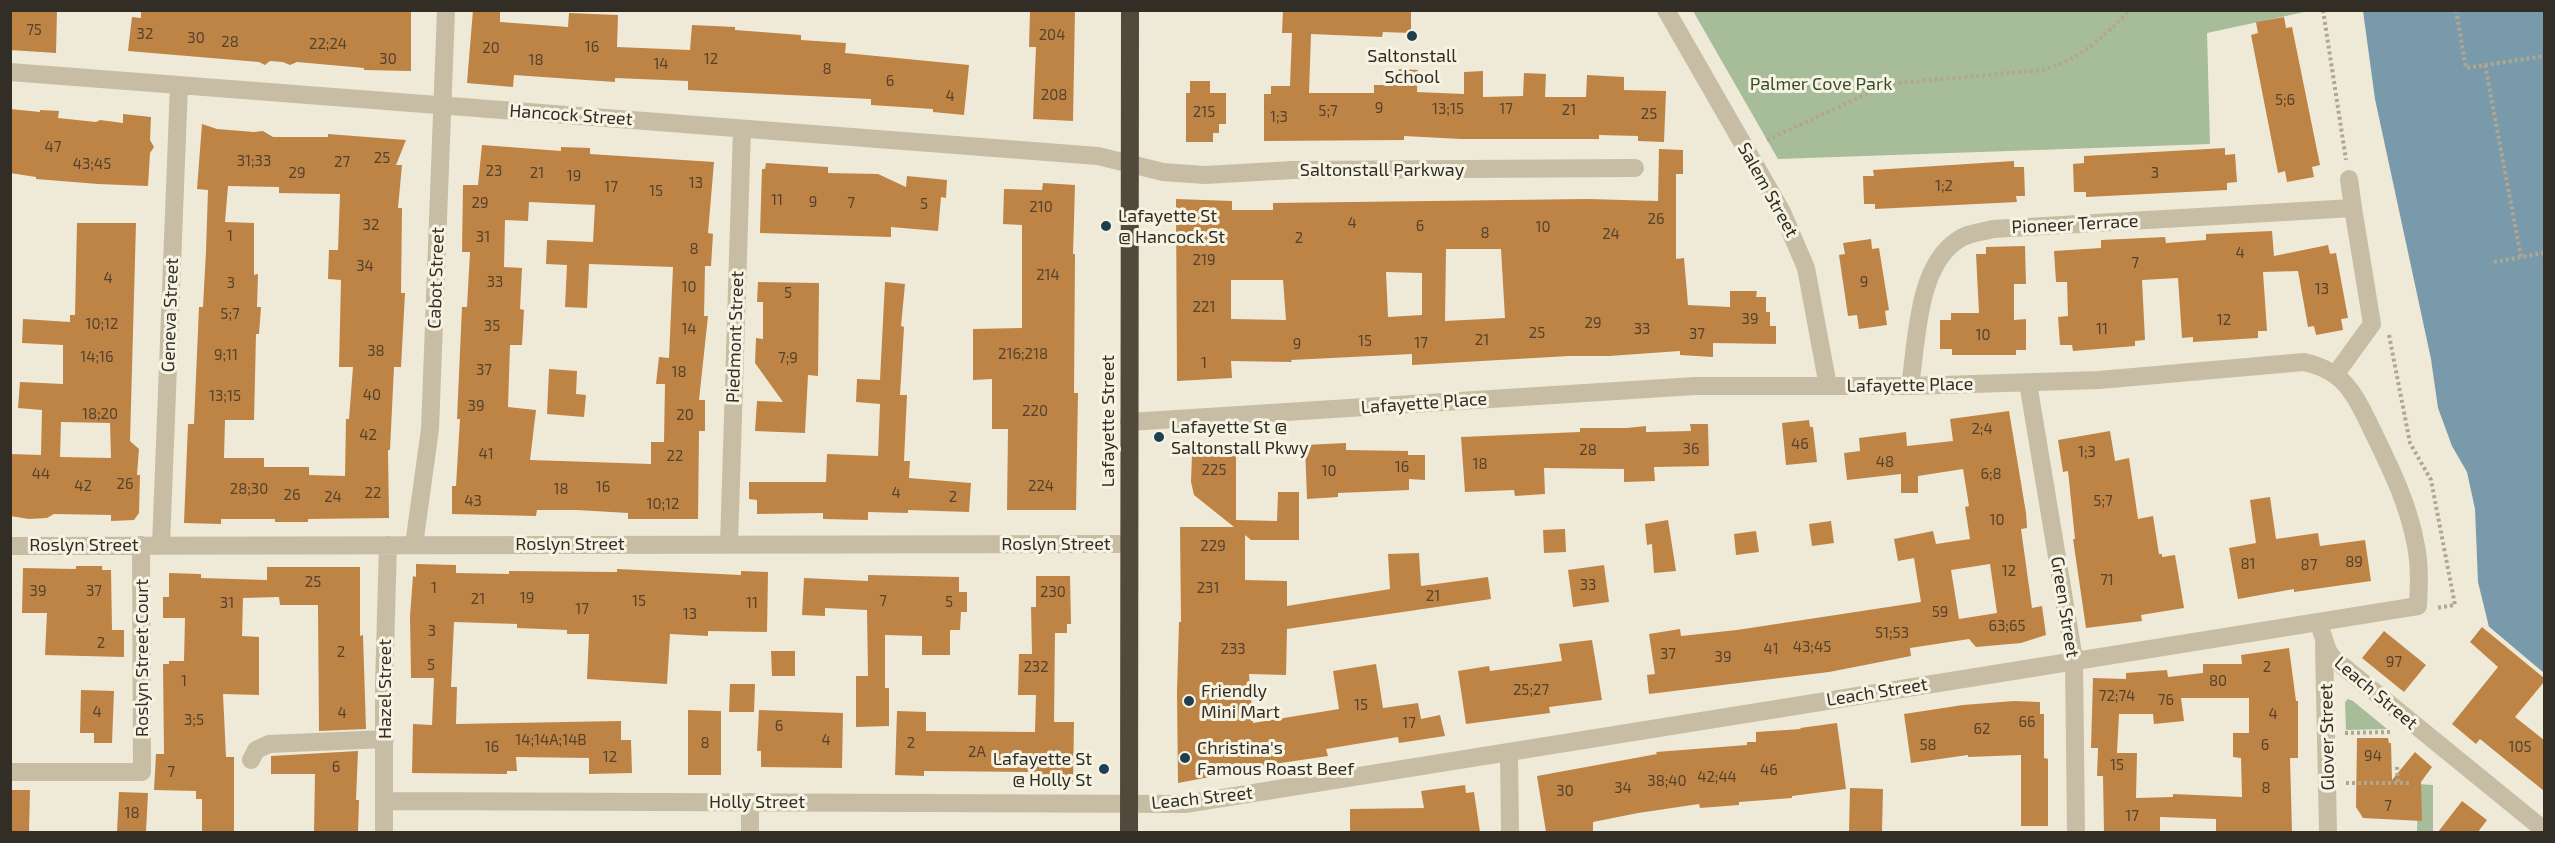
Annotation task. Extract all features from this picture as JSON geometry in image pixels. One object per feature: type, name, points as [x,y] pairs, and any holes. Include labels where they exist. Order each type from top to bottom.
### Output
[{"type":"highway","name":"Lafayette Street","points":[[1129,832],[1130,10]]},
{"type":"street","name":"Cabot Street","points":[[414,545],[430,429],[446,10]]},
{"type":"street","name":"Salem Street","points":[[1666,10],[1782,212],[1797,243],[1806,268],[1828,386]]},
{"type":"street","name":"Hancock Street","points":[[10,72],[1098,156],[1130,165]]},
{"type":"street","name":"Geneva Street","points":[[160,545],[179,85]]},
{"type":"street","name":"Piedmont Street","points":[[729,544],[742,129]]},
{"type":"street","name":"Saltonstall Parkway","points":[[1130,165],[1163,172],[1205,175],[1293,170],[1635,168]]},
{"type":"street","points":[[2335,375],[2372,324],[2349,179]]},
{"type":"street","name":"Pioneer Terrace","points":[[1910,386],[1928,280],[1939,257],[1959,238],[1993,229],[2353,208]]},
{"type":"street","name":"Lafayette Place","points":[[1129,422],[1668,387],[1910,386],[2099,380],[2304,362],[2320,366],[2335,375],[2350,389],[2395,476],[2407,507],[2417,547],[2420,578],[2418,606]]},
{"type":"street","name":"Green Street","points":[[2028,383],[2074,659],[2076,832]]},
{"type":"street","name":"Roslyn Street Court","points":[[10,772],[142,772],[141,544]]},
{"type":"street","name":"Roslyn Street","points":[[10,546],[1129,544]]},
{"type":"street","name":"Hazel Street","points":[[384,832],[386,801],[384,686],[388,545]]},
{"type":"street","points":[[2319,624],[2418,606]]},
{"type":"street","name":"Leach Street","points":[[1129,803],[1185,804],[2074,659],[2319,624],[2332,658],[2544,830]]},
{"type":"street","name":"Glover Street","points":[[2324,642],[2328,832]]},
{"type":"street","points":[[251,760],[256,750],[269,744],[385,739]]},
{"type":"street","points":[[1509,752],[1510,832]]},
{"type":"street","name":"Holly Street","points":[[386,801],[1129,803]]},
{"type":"street","points":[[750,802],[750,832]]},
{"type":"path","points":[[1767,140],[1888,84],[2043,70],[2065,63],[2090,48],[2130,10]]},
{"type":"path","points":[[2323,10],[2349,179]]},
{"type":"path","points":[[2456,10],[2466,68],[2544,56]]},
{"type":"path","points":[[2485,65],[2521,257]]},
{"type":"path","points":[[2494,262],[2544,253]]},
{"type":"path","points":[[2387,327],[2410,443],[2431,480],[2455,605],[2436,608],[2418,606]]},
{"type":"path","points":[[2344,733],[2360,735],[2394,732]]},
{"type":"path","points":[[2397,767],[2398,783]]},
{"type":"path","points":[[2345,783],[2412,783]]},
{"type":"green space","name":"Palmer Cove Park","points":[[1693,11],[2309,11],[2207,33],[2210,144],[1778,159]]},
{"type":"green space","points":[[2348,699],[2387,729],[2346,730],[2345,702]]},
{"type":"green space","points":[[2418,784],[2433,785],[2433,832],[2417,832]]},
{"type":"water","points":[[2342,11],[2544,11],[2544,673],[2468,609],[2455,498]]},
{"type":"pier","points":[[2339,10],[2363,11],[2375,99],[2431,359],[2438,408],[2452,446],[2467,472],[2475,509],[2478,582],[2489,627],[2465,610],[2452,498],[2446,469],[2428,439]]},
{"type":"building","points":[[10,10],[57,10],[56,53],[10,50]]},
{"type":"building","points":[[141,10],[411,10],[411,71],[364,70],[364,68],[297,62],[290,65],[270,61],[265,65],[259,62],[128,51],[132,17],[141,18]]},
{"type":"building","points":[[473,10],[500,10],[500,22],[568,27],[569,13],[618,15],[617,47],[690,50],[692,25],[735,27],[735,30],[801,35],[801,40],[846,43],[845,53],[969,65],[964,115],[933,112],[933,109],[871,105],[871,99],[688,90],[688,81],[615,78],[615,82],[514,75],[513,87],[467,83]]},
{"type":"building","points":[[1030,10],[1075,10],[1073,121],[1033,119],[1036,47],[1029,47]]},
{"type":"building","points":[[1283,10],[1411,10],[1411,33],[1383,32],[1382,37],[1311,34],[1309,93],[1374,93],[1374,85],[1398,85],[1399,69],[1418,70],[1417,92],[1464,94],[1464,72],[1483,71],[1483,97],[1523,96],[1524,73],[1546,74],[1545,97],[1586,97],[1587,75],[1624,77],[1624,90],[1666,91],[1664,142],[1638,141],[1638,136],[1599,135],[1599,139],[1461,139],[1404,136],[1404,140],[1264,141],[1264,94],[1271,94],[1271,86],[1290,86],[1292,33],[1282,33]]},
{"type":"building","points":[[2284,17],[2286,28],[2292,27],[2320,165],[2312,167],[2314,177],[2287,182],[2285,171],[2278,173],[2251,35],[2258,33],[2256,22]]},
{"type":"building","points":[[1190,81],[1210,81],[1210,93],[1226,93],[1226,124],[1219,124],[1219,133],[1213,133],[1213,142],[1186,142],[1186,93],[1190,93]]},
{"type":"building","points":[[10,109],[59,111],[58,118],[96,122],[100,120],[123,123],[123,114],[151,117],[150,140],[154,147],[150,153],[148,186],[36,179],[36,177],[10,173]]},
{"type":"building","points":[[202,124],[217,129],[263,131],[273,137],[328,137],[328,134],[406,140],[396,165],[402,165],[398,208],[402,208],[401,293],[405,293],[401,367],[394,367],[390,450],[388,450],[389,518],[308,519],[308,522],[275,522],[275,519],[221,519],[221,524],[184,523],[188,424],[194,424],[199,307],[203,307],[206,251],[208,190],[197,189]],"holes":[[[228,186],[279,187],[279,193],[340,194],[338,250],[329,250],[328,279],[341,280],[339,367],[353,367],[349,419],[346,419],[345,476],[309,475],[309,467],[264,467],[264,458],[224,458],[225,420],[254,420],[256,334],[259,334],[261,307],[257,307],[258,274],[254,275],[254,223],[225,222]]]},
{"type":"building","points":[[482,145],[561,151],[561,147],[590,148],[590,154],[714,162],[708,233],[713,234],[711,266],[705,266],[704,316],[708,316],[699,400],[705,400],[705,431],[699,431],[698,519],[628,519],[628,513],[577,510],[537,510],[536,516],[452,514],[452,486],[456,486],[460,419],[457,419],[462,307],[467,307],[470,252],[462,252],[463,185],[478,185]],"holes":[[[529,202],[595,205],[593,242],[547,240],[546,264],[567,265],[565,307],[587,308],[589,264],[673,267],[669,358],[659,357],[656,384],[665,384],[664,442],[651,442],[651,464],[530,460],[536,410],[508,407],[510,345],[522,345],[524,310],[520,309],[522,268],[504,267],[505,220],[528,221]]]},
{"type":"building","points":[[2225,148],[2225,155],[2235,154],[2237,182],[2227,183],[2227,190],[2086,197],[2086,192],[2074,192],[2073,164],[2084,163],[2084,156]]},
{"type":"building","points":[[1659,149],[1683,150],[1683,174],[1676,174],[1676,259],[1684,258],[1688,305],[1730,307],[1730,291],[1757,291],[1756,297],[1766,297],[1766,312],[1770,312],[1770,326],[1776,326],[1776,344],[1713,343],[1713,357],[1680,355],[1680,351],[1412,365],[1412,354],[1291,360],[1292,362],[1231,361],[1232,378],[1177,381],[1176,199],[1232,201],[1232,210],[1273,210],[1273,203],[1588,199],[1658,201]],"holes":[[[1446,249],[1501,249],[1505,318],[1445,321]],[[1386,272],[1422,273],[1422,315],[1388,317]],[[1231,280],[1283,280],[1286,320],[1231,319]]]},
{"type":"building","points":[[2014,161],[2014,167],[2024,167],[2025,196],[2016,196],[2017,202],[1875,209],[1875,204],[1864,204],[1863,176],[1874,176],[1873,170]]},
{"type":"building","points":[[766,163],[828,167],[828,173],[878,174],[906,187],[907,176],[947,180],[946,198],[941,197],[938,231],[891,227],[891,237],[760,233],[762,169],[765,169]]},
{"type":"building","points":[[1043,183],[1075,185],[1074,393],[1078,393],[1076,510],[1007,510],[1008,429],[992,429],[992,379],[973,380],[973,329],[1022,328],[1022,225],[1003,224],[1004,189],[1042,190]]},
{"type":"building","points":[[77,223],[136,223],[130,441],[139,449],[137,475],[140,475],[139,513],[134,520],[111,521],[111,515],[54,514],[47,518],[29,519],[10,516],[10,454],[41,455],[42,410],[18,408],[20,382],[63,384],[63,345],[22,343],[23,319],[70,322],[70,315],[75,315]],"holes":[[[61,422],[110,423],[111,458],[60,457]]]},
{"type":"building","points":[[2272,231],[2274,256],[2328,245],[2330,254],[2336,253],[2348,318],[2341,319],[2343,330],[2316,335],[2314,326],[2308,327],[2298,271],[2263,272],[2267,331],[2258,331],[2258,338],[2193,342],[2193,337],[2182,338],[2178,278],[2142,280],[2145,340],[2135,341],[2135,346],[2073,351],[2072,345],[2060,345],[2058,317],[2068,316],[2067,282],[2056,282],[2054,251],[2101,248],[2101,240],[2165,237],[2166,243],[2206,240],[2206,234]]},
{"type":"building","points":[[1871,239],[1872,249],[1879,248],[1889,310],[1885,311],[1887,325],[1859,329],[1857,315],[1848,316],[1839,255],[1845,254],[1843,243]]},
{"type":"building","points":[[2025,246],[2026,284],[2014,284],[2014,320],[2026,319],[2026,350],[2016,350],[2016,355],[1952,355],[1952,349],[1940,349],[1940,320],[1951,320],[1951,313],[1979,313],[1976,254],[1986,254],[1986,247]]},
{"type":"building","points":[[758,282],[819,283],[818,376],[808,375],[805,433],[755,431],[757,401],[783,402],[755,363],[756,338],[763,339],[763,302],[757,302]]},
{"type":"building","points":[[885,282],[905,284],[901,326],[904,327],[900,395],[907,395],[904,461],[910,461],[909,478],[971,483],[969,512],[908,510],[908,513],[868,512],[868,520],[823,519],[823,513],[757,514],[757,500],[749,499],[749,482],[826,482],[827,454],[878,456],[880,404],[856,402],[857,379],[880,380]]},
{"type":"building","points":[[549,369],[577,371],[576,394],[586,395],[584,417],[547,414]]},
{"type":"building","points":[[2009,411],[2026,513],[2027,528],[2021,529],[2032,608],[2042,606],[2046,635],[2021,643],[1976,647],[1969,639],[1910,648],[1911,656],[1829,672],[1649,694],[1647,675],[1655,674],[1649,634],[1680,629],[1681,636],[1737,630],[1921,602],[1914,558],[1898,561],[1894,539],[1933,531],[1936,544],[1970,539],[1965,507],[1969,506],[1963,469],[1918,476],[1918,493],[1901,493],[1901,474],[1847,480],[1844,453],[1860,451],[1859,438],[1906,432],[1907,446],[1953,441],[1950,419]],"holes":[[[1990,564],[1997,613],[1959,619],[1951,570]]]},
{"type":"building","points":[[1809,420],[1810,427],[1813,427],[1817,462],[1786,465],[1782,423]]},
{"type":"building","points":[[1690,424],[1708,424],[1709,466],[1654,467],[1655,481],[1624,482],[1624,469],[1544,468],[1545,494],[1515,496],[1514,490],[1465,492],[1461,437],[1580,432],[1580,428],[1646,426],[1646,432],[1691,431]]},
{"type":"building","points":[[2110,431],[2115,461],[2129,458],[2138,519],[2153,516],[2159,554],[2162,554],[2162,557],[2175,555],[2184,608],[2141,615],[2142,621],[2086,628],[2073,539],[2075,539],[2068,471],[2063,472],[2058,440]]},
{"type":"building","points":[[1346,443],[1346,450],[1408,451],[1408,455],[1425,455],[1425,480],[1409,479],[1409,490],[1338,493],[1338,497],[1307,499],[1305,445]]},
{"type":"building","points":[[1192,454],[1236,454],[1236,520],[1277,521],[1278,492],[1299,492],[1299,540],[1251,540],[1245,535],[1245,580],[1287,581],[1287,606],[1390,589],[1388,554],[1419,553],[1421,586],[1488,577],[1491,599],[1287,629],[1286,675],[1249,674],[1253,723],[1339,709],[1333,671],[1376,664],[1383,708],[1418,703],[1421,719],[1440,715],[1445,736],[1399,743],[1398,737],[1326,749],[1328,756],[1247,768],[1247,770],[1178,783],[1180,527],[1234,527],[1194,495],[1191,482]]},
{"type":"building","points":[[2270,497],[2276,539],[2318,533],[2320,546],[2365,540],[2371,581],[2294,592],[2294,589],[2238,599],[2229,548],[2256,543],[2250,500]]},
{"type":"building","points":[[1668,520],[1676,571],[1654,573],[1652,544],[1647,545],[1645,524]]},
{"type":"building","points":[[1831,521],[1834,543],[1812,546],[1809,524]]},
{"type":"building","points":[[1565,529],[1566,552],[1544,553],[1543,530]]},
{"type":"building","points":[[1756,531],[1759,552],[1736,555],[1734,534]]},
{"type":"building","points":[[416,564],[456,565],[456,573],[617,572],[617,569],[741,575],[741,571],[768,572],[767,632],[708,631],[708,636],[670,634],[667,684],[587,679],[589,634],[567,634],[567,630],[517,628],[517,624],[454,622],[451,687],[457,687],[456,724],[621,721],[621,740],[631,740],[632,773],[589,774],[589,758],[516,757],[517,771],[507,771],[507,774],[412,773],[413,724],[432,725],[434,678],[411,678],[410,616]]},
{"type":"building","points":[[1604,565],[1609,602],[1573,607],[1568,570]]},
{"type":"building","points":[[76,566],[102,566],[102,570],[111,570],[112,630],[124,630],[124,657],[45,655],[47,613],[22,613],[23,568],[76,569]]},
{"type":"building","points":[[267,567],[360,567],[360,636],[363,635],[366,729],[319,731],[318,605],[280,605],[279,597],[243,598],[242,636],[259,637],[259,695],[223,694],[226,757],[234,757],[234,832],[202,832],[202,799],[196,799],[196,791],[154,790],[156,754],[164,754],[163,664],[169,664],[169,661],[184,661],[185,618],[163,618],[163,597],[169,597],[169,573],[201,574],[201,578],[267,580]]},
{"type":"building","points":[[868,575],[959,577],[959,592],[967,592],[967,612],[961,612],[960,630],[950,630],[950,655],[922,655],[922,636],[885,635],[885,688],[889,688],[889,726],[856,727],[856,676],[868,676],[867,610],[825,608],[825,616],[802,615],[804,578],[868,581]]},
{"type":"building","points":[[1036,576],[1070,576],[1071,624],[1067,624],[1067,633],[1055,633],[1054,722],[1074,722],[1073,782],[1034,781],[1034,772],[924,771],[924,776],[895,775],[897,711],[926,712],[926,731],[1035,732],[1036,695],[1018,695],[1019,654],[1032,654],[1031,607],[1036,607]]},
{"type":"building","points":[[2482,627],[2544,678],[2544,682],[2515,717],[2544,740],[2544,791],[2480,739],[2476,744],[2452,724],[2498,667],[2470,642]]},
{"type":"building","points":[[2384,631],[2426,665],[2404,692],[2362,658]]},
{"type":"building","points":[[1592,640],[1602,700],[1549,707],[1550,713],[1466,724],[1458,671],[1489,666],[1490,671],[1562,661],[1559,644]]},
{"type":"building","points":[[2289,648],[2296,701],[2298,701],[2298,758],[2290,758],[2292,832],[2216,832],[2216,819],[2160,817],[2160,832],[2104,832],[2103,776],[2097,776],[2098,748],[2091,748],[2093,678],[2126,679],[2126,673],[2167,670],[2168,677],[2203,673],[2203,664],[2242,664],[2241,655]],"holes":[[[2181,698],[2249,698],[2249,733],[2233,733],[2233,757],[2241,758],[2242,797],[2173,794],[2173,797],[2136,798],[2137,753],[2117,753],[2119,714],[2153,714],[2154,724],[2184,721]]]},
{"type":"building","points":[[771,651],[795,651],[795,676],[772,676]]},
{"type":"building","points":[[730,684],[755,684],[754,712],[729,712]]},
{"type":"building","points":[[81,690],[114,691],[112,743],[94,743],[94,733],[80,733]]},
{"type":"building","points":[[2014,701],[2040,702],[2040,714],[2044,714],[2044,758],[2048,759],[2048,826],[2021,826],[2021,755],[1968,757],[1968,755],[1911,763],[1904,714],[1963,705]]},
{"type":"building","points":[[688,710],[721,711],[721,775],[688,775]]},
{"type":"building","points":[[759,710],[843,713],[842,768],[761,767],[761,751],[757,751]]},
{"type":"building","points":[[1837,723],[1846,789],[1792,796],[1792,798],[1739,802],[1739,805],[1700,808],[1699,804],[1638,813],[1593,822],[1593,832],[1546,832],[1537,776],[1657,754],[1656,752],[1747,745],[1747,742],[1756,742],[1756,732],[1801,729]]},
{"type":"building","points":[[2357,738],[2388,738],[2391,743],[2392,780],[2415,752],[2432,767],[2421,782],[2422,821],[2363,818],[2356,807]]},
{"type":"building","points":[[358,751],[356,800],[359,800],[358,832],[314,832],[315,774],[271,774],[271,756]]},
{"type":"building","points":[[1465,785],[1466,793],[1474,792],[1480,832],[1350,832],[1350,809],[1424,808],[1421,791]]},
{"type":"building","points":[[1850,788],[1883,789],[1882,832],[1849,832]]},
{"type":"building","points":[[10,790],[30,790],[29,832],[10,832]]},
{"type":"building","points":[[119,792],[148,793],[146,832],[117,832]]},
{"type":"building","points":[[2462,801],[2487,820],[2478,832],[2438,832]]},
{"type":"place","name":"Saltonstall School","points":[[1412,36]]},
{"type":"place","name":"Lafayette St @ Hancock St","points":[[1106,226]]},
{"type":"place","name":"Lafayette St @ Saltonstall Pkwy","points":[[1159,437]]},
{"type":"place","name":"Friendly Mini Mart","points":[[1189,701]]},
{"type":"place","name":"Christina's Famous Roast Beef","points":[[1185,758]]},
{"type":"place","name":"Lafayette St @ Holly St","points":[[1104,769]]}]
